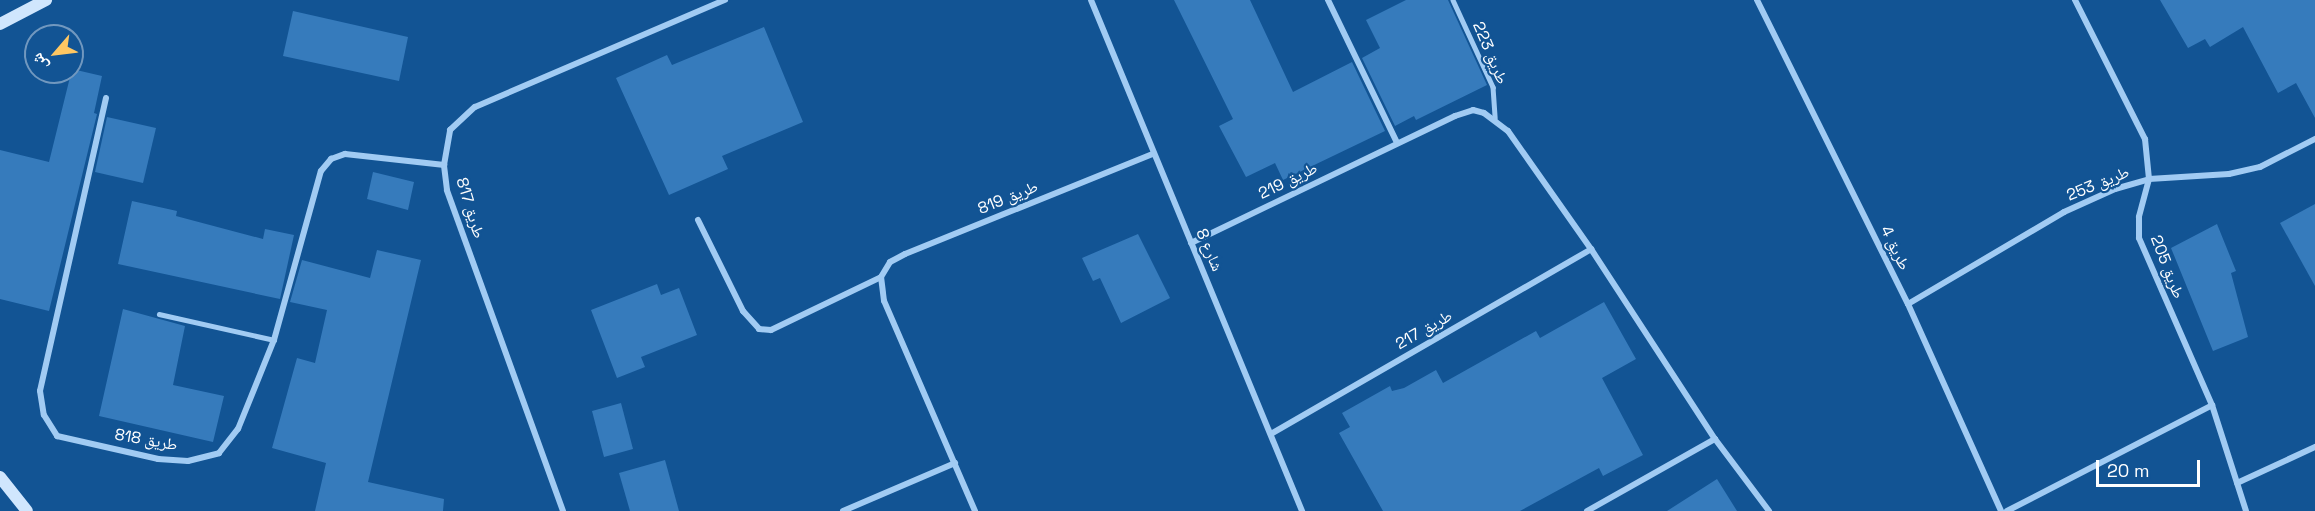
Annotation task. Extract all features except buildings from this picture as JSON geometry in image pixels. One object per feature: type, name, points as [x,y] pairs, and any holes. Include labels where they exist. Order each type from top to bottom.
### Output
[{"type":"main road","points":[[0,24],[46,0]]},
{"type":"main road","points":[[0,477],[27,511]]},
{"type":"street","name":"طريق 817","points":[[562,511],[447,190],[444,165],[450,130],[475,107],[725,0]]},
{"type":"street","name":"شارع 8","points":[[1091,0],[1302,511]]},
{"type":"street","points":[[1328,0],[1397,143]]},
{"type":"street","name":"طريق 4","points":[[1757,0],[1908,304],[2001,511]]},
{"type":"street","name":"طريق 205","points":[[2075,0],[2139,120],[2145,139],[2149,179],[2139,217],[2139,238],[2212,405],[2246,511]]},
{"type":"street","name":"طريق 818","points":[[106,98],[40,391],[44,415],[57,436],[158,459],[188,461],[219,453],[238,429],[274,340],[321,171],[331,159],[345,154],[444,165]]},
{"type":"street","name":"طريق 219","points":[[1191,243],[1397,143],[1473,110],[1495,118]]},
{"type":"street","points":[[1495,118],[1508,131],[1591,249],[1715,439],[1769,511]]},
{"type":"street","name":"طريق 253","points":[[1908,304],[2064,212],[2115,189],[2149,179],[2229,174],[2260,167],[2315,140]]},
{"type":"street","name":"طريق 819","points":[[698,220],[743,311],[759,329],[771,330],[881,277],[890,262],[905,254],[1153,154]]},
{"type":"street","name":"طريق 217","points":[[1270,434],[1591,249]]},
{"type":"street","points":[[881,277],[884,301],[975,511]]},
{"type":"street","points":[[2007,511],[2212,405]]},
{"type":"street","points":[[1587,511],[1715,439]]},
{"type":"street","points":[[2237,483],[2315,447]]},
{"type":"street","points":[[843,511],[955,463]]},
{"type":"lane","name":"طريق 223","points":[[1453,0],[1493,87],[1495,118]]},
{"type":"lane","points":[[159,314],[274,340]]}]
